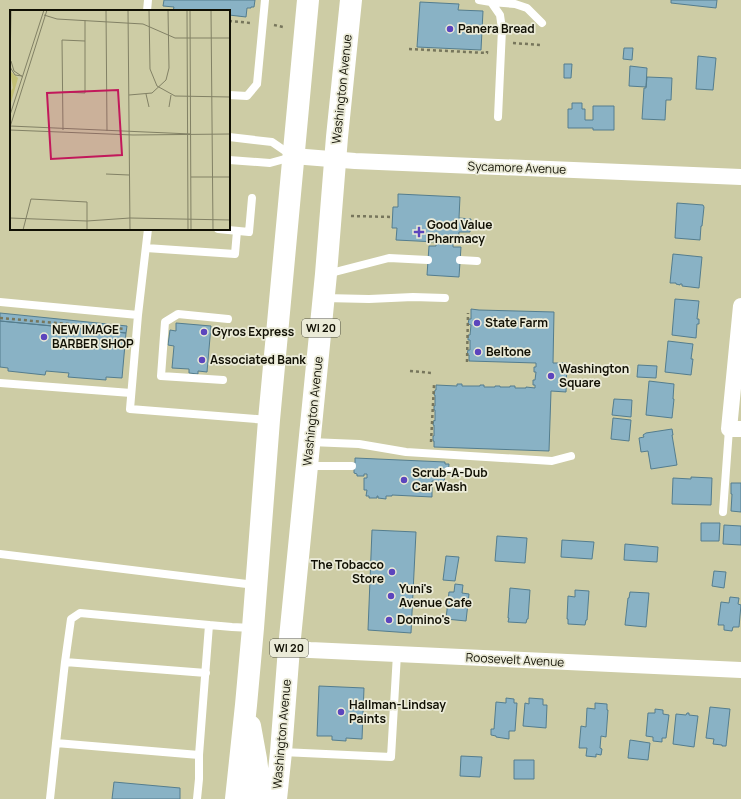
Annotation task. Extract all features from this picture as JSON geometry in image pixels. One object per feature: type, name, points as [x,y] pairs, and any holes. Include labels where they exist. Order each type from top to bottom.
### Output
[{"type":"main road","points":[[236,799],[253,628],[269,420],[308,0]]},
{"type":"main road","name":"Washington Avenue","points":[[276,799],[351,0]]},
{"type":"main road","points":[[246,705],[259,783],[257,799]]},
{"type":"street","name":"Sycamore Avenue","points":[[293,156],[335,160],[455,166],[741,177]]},
{"type":"street","points":[[735,429],[741,306]]},
{"type":"street","name":"Roosevelt Avenue","points":[[289,648],[741,670]]},
{"type":"lane","points":[[147,10],[148,0]]},
{"type":"lane","points":[[230,95],[246,96],[257,84],[265,0]]},
{"type":"lane","points":[[479,0],[515,4],[527,8],[542,23]]},
{"type":"lane","points":[[491,2],[500,15],[502,30],[498,117]]},
{"type":"lane","points":[[230,137],[272,142],[293,156]]},
{"type":"lane","points":[[230,160],[270,163],[293,156]]},
{"type":"lane","points":[[228,230],[249,232],[252,198]]},
{"type":"lane","points":[[148,230],[138,315],[130,409],[269,420]]},
{"type":"lane","points":[[146,248],[235,254],[237,231]]},
{"type":"lane","points":[[326,274],[389,258],[428,260]]},
{"type":"lane","points":[[460,260],[477,261]]},
{"type":"lane","points":[[324,298],[369,300],[413,296],[445,298]]},
{"type":"lane","points":[[0,302],[138,315]]},
{"type":"lane","points":[[222,380],[161,376],[165,322],[178,314],[228,319]]},
{"type":"lane","points":[[0,383],[131,393]]},
{"type":"lane","points":[[723,512],[735,429]]},
{"type":"lane","points":[[309,442],[359,444],[406,452],[552,461],[570,456]]},
{"type":"lane","points":[[307,466],[352,466]]},
{"type":"lane","points":[[448,471],[468,472]]},
{"type":"lane","points":[[0,554],[256,585]]},
{"type":"lane","points":[[50,799],[71,619],[80,613],[253,628]]},
{"type":"lane","points":[[198,799],[199,755],[209,625]]},
{"type":"lane","points":[[281,752],[391,757],[397,654]]},
{"type":"lane","points":[[65,662],[206,672]]},
{"type":"lane","points":[[56,743],[199,755]]},
{"type":"path","points":[[230,21],[254,24]]},
{"type":"path","points":[[273,25],[284,26]]},
{"type":"path","points":[[409,49],[487,53],[487,48]]},
{"type":"path","points":[[351,216],[393,218]]},
{"type":"path","points":[[467,362],[468,313]]},
{"type":"path","points":[[0,318],[124,329]]},
{"type":"path","points":[[410,372],[432,373]]},
{"type":"path","points":[[431,446],[434,384]]},
{"type":"building","points":[[164,0],[255,0],[254,7],[247,8],[246,17],[230,15],[230,10],[173,10],[174,7],[163,6]]},
{"type":"building","points":[[671,0],[717,0],[716,8],[671,3]]},
{"type":"building","name":"Panera Bread","points":[[420,2],[459,4],[458,10],[483,11],[481,50],[417,47]]},
{"type":"building","points":[[624,48],[633,48],[632,60],[623,59]]},
{"type":"building","points":[[698,56],[716,58],[713,90],[696,89]]},
{"type":"building","points":[[564,64],[572,64],[571,78],[564,78]]},
{"type":"building","points":[[630,66],[647,68],[646,87],[629,86]]},
{"type":"building","points":[[647,77],[672,78],[671,100],[666,100],[665,120],[642,119],[644,88],[646,88]]},
{"type":"building","points":[[572,103],[582,103],[582,109],[585,109],[585,120],[593,120],[593,106],[614,106],[614,130],[568,128],[568,109],[572,109]]},
{"type":"building","points":[[398,194],[460,197],[459,218],[471,219],[470,232],[459,232],[458,243],[396,240],[397,228],[392,228],[393,207],[398,207]]},
{"type":"building","points":[[677,203],[703,205],[700,240],[675,238]]},
{"type":"building","points":[[436,242],[453,243],[453,247],[461,247],[459,277],[427,275],[429,246],[436,246]]},
{"type":"building","points":[[673,254],[702,257],[699,288],[670,283]]},
{"type":"building","points":[[675,299],[699,301],[697,319],[699,319],[699,324],[697,324],[696,338],[672,335]]},
{"type":"building","name":"Washington Square","points":[[471,309],[554,312],[553,363],[567,363],[566,392],[551,391],[549,451],[434,447],[433,425],[434,420],[435,421],[434,395],[436,385],[457,386],[457,384],[462,384],[462,386],[484,385],[484,387],[515,386],[515,388],[535,388],[535,385],[533,385],[533,380],[535,380],[536,372],[534,372],[534,367],[536,367],[536,363],[469,361],[469,355],[467,355],[468,350],[470,350],[470,340],[468,340],[468,335],[470,335],[471,325],[468,324],[469,319],[471,319]]},
{"type":"building","points":[[0,313],[127,326],[126,333],[0,321]]},
{"type":"building","points":[[0,321],[126,333],[122,378],[106,377],[106,380],[68,377],[69,373],[46,371],[45,375],[8,371],[8,368],[0,367]]},
{"type":"building","points":[[176,323],[211,326],[207,372],[198,371],[198,374],[189,373],[189,369],[172,368],[174,346],[168,345],[170,330],[176,331]]},
{"type":"building","points":[[668,341],[693,344],[691,375],[665,372]]},
{"type":"building","points":[[638,365],[657,366],[656,378],[637,377]]},
{"type":"building","points":[[649,381],[674,384],[672,418],[646,415]]},
{"type":"building","points":[[614,399],[632,400],[631,417],[612,415]]},
{"type":"building","points":[[613,418],[631,420],[629,441],[611,439]]},
{"type":"building","points":[[672,429],[677,465],[651,469],[648,451],[641,452],[639,438],[644,437],[643,435],[646,433]]},
{"type":"building","name":"Scrub-A-Dub Car Wash","points":[[355,458],[445,462],[445,464],[449,464],[448,475],[445,475],[444,482],[432,481],[432,497],[392,495],[386,496],[386,499],[378,498],[378,496],[377,498],[369,498],[369,496],[366,496],[367,490],[364,490],[364,478],[367,478],[367,474],[364,474],[364,476],[357,476],[357,474],[354,473],[352,463],[355,463]]},
{"type":"building","points":[[691,477],[712,478],[711,505],[672,504],[673,478],[691,479]]},
{"type":"building","points":[[731,483],[741,483],[741,512],[731,511]]},
{"type":"building","points":[[701,523],[720,523],[719,541],[701,541]]},
{"type":"building","points":[[724,525],[741,526],[741,545],[723,544]]},
{"type":"building","points":[[372,530],[416,532],[411,633],[368,630]]},
{"type":"building","points":[[497,536],[527,538],[525,563],[495,561]]},
{"type":"building","points":[[562,540],[594,542],[592,559],[561,557]]},
{"type":"building","points":[[625,544],[658,547],[657,562],[624,560]]},
{"type":"building","points":[[446,556],[459,557],[455,581],[443,580]]},
{"type":"building","points":[[714,571],[726,572],[724,588],[712,586]]},
{"type":"building","points":[[455,584],[463,585],[462,593],[469,594],[466,621],[446,619],[449,592],[454,592]]},
{"type":"building","points":[[510,588],[530,590],[528,619],[526,623],[508,622]]},
{"type":"building","points":[[575,590],[589,591],[587,620],[585,625],[568,624],[568,596],[575,597]]},
{"type":"building","points":[[630,592],[649,593],[646,627],[625,625]]},
{"type":"building","points":[[730,597],[739,598],[738,604],[741,605],[739,627],[733,627],[732,631],[724,630],[724,625],[718,625],[721,602],[729,603]]},
{"type":"building","name":"Hallman-Lindsay Paints","points":[[319,686],[364,688],[362,739],[346,738],[346,741],[332,740],[332,736],[317,736]]},
{"type":"building","points":[[506,698],[514,699],[514,703],[517,703],[515,731],[509,731],[509,739],[491,735],[491,729],[494,729],[496,702],[506,703]]},
{"type":"building","points":[[529,698],[543,699],[543,705],[547,705],[546,728],[523,726],[525,703],[529,704]]},
{"type":"building","points":[[595,703],[607,704],[608,710],[606,737],[601,736],[601,755],[596,754],[596,757],[586,756],[587,748],[579,748],[581,726],[586,727],[587,708],[595,709]]},
{"type":"building","points":[[710,707],[730,709],[726,746],[713,744],[714,739],[706,738]]},
{"type":"building","points":[[655,709],[663,710],[663,714],[669,715],[666,738],[662,738],[662,742],[653,741],[653,737],[646,736],[648,713],[655,713]]},
{"type":"building","points":[[689,713],[689,715],[698,716],[694,747],[673,744],[676,714],[686,715]]},
{"type":"building","points":[[630,740],[650,743],[648,760],[628,758]]},
{"type":"building","points":[[461,756],[482,757],[480,777],[460,776]]},
{"type":"building","points":[[514,760],[534,760],[534,779],[514,779]]},
{"type":"building","points":[[114,782],[180,788],[180,799],[112,799]]},
{"type":"place","name":"Panera Bread","points":[[450,29]]},
{"type":"place","name":"Good Value Pharmacy","points":[[419,232]]},
{"type":"place","name":"State Farm","points":[[477,323]]},
{"type":"place","name":"Gyros Express","points":[[204,332]]},
{"type":"place","name":"NEW IMAGE BARBER SHOP","points":[[44,337]]},
{"type":"place","name":"Beltone","points":[[478,352]]},
{"type":"place","name":"Associated Bank","points":[[202,360]]},
{"type":"place","name":"Washington Square","points":[[551,376]]},
{"type":"place","name":"Scrub-A-Dub Car Wash","points":[[404,480]]},
{"type":"place","name":"The Tobacco Store","points":[[392,572]]},
{"type":"place","name":"Yuni's Avenue Cafe","points":[[391,596]]},
{"type":"place","name":"Domino's","points":[[389,620]]},
{"type":"place","name":"Hallman-Lindsay Paints","points":[[341,712]]}]
